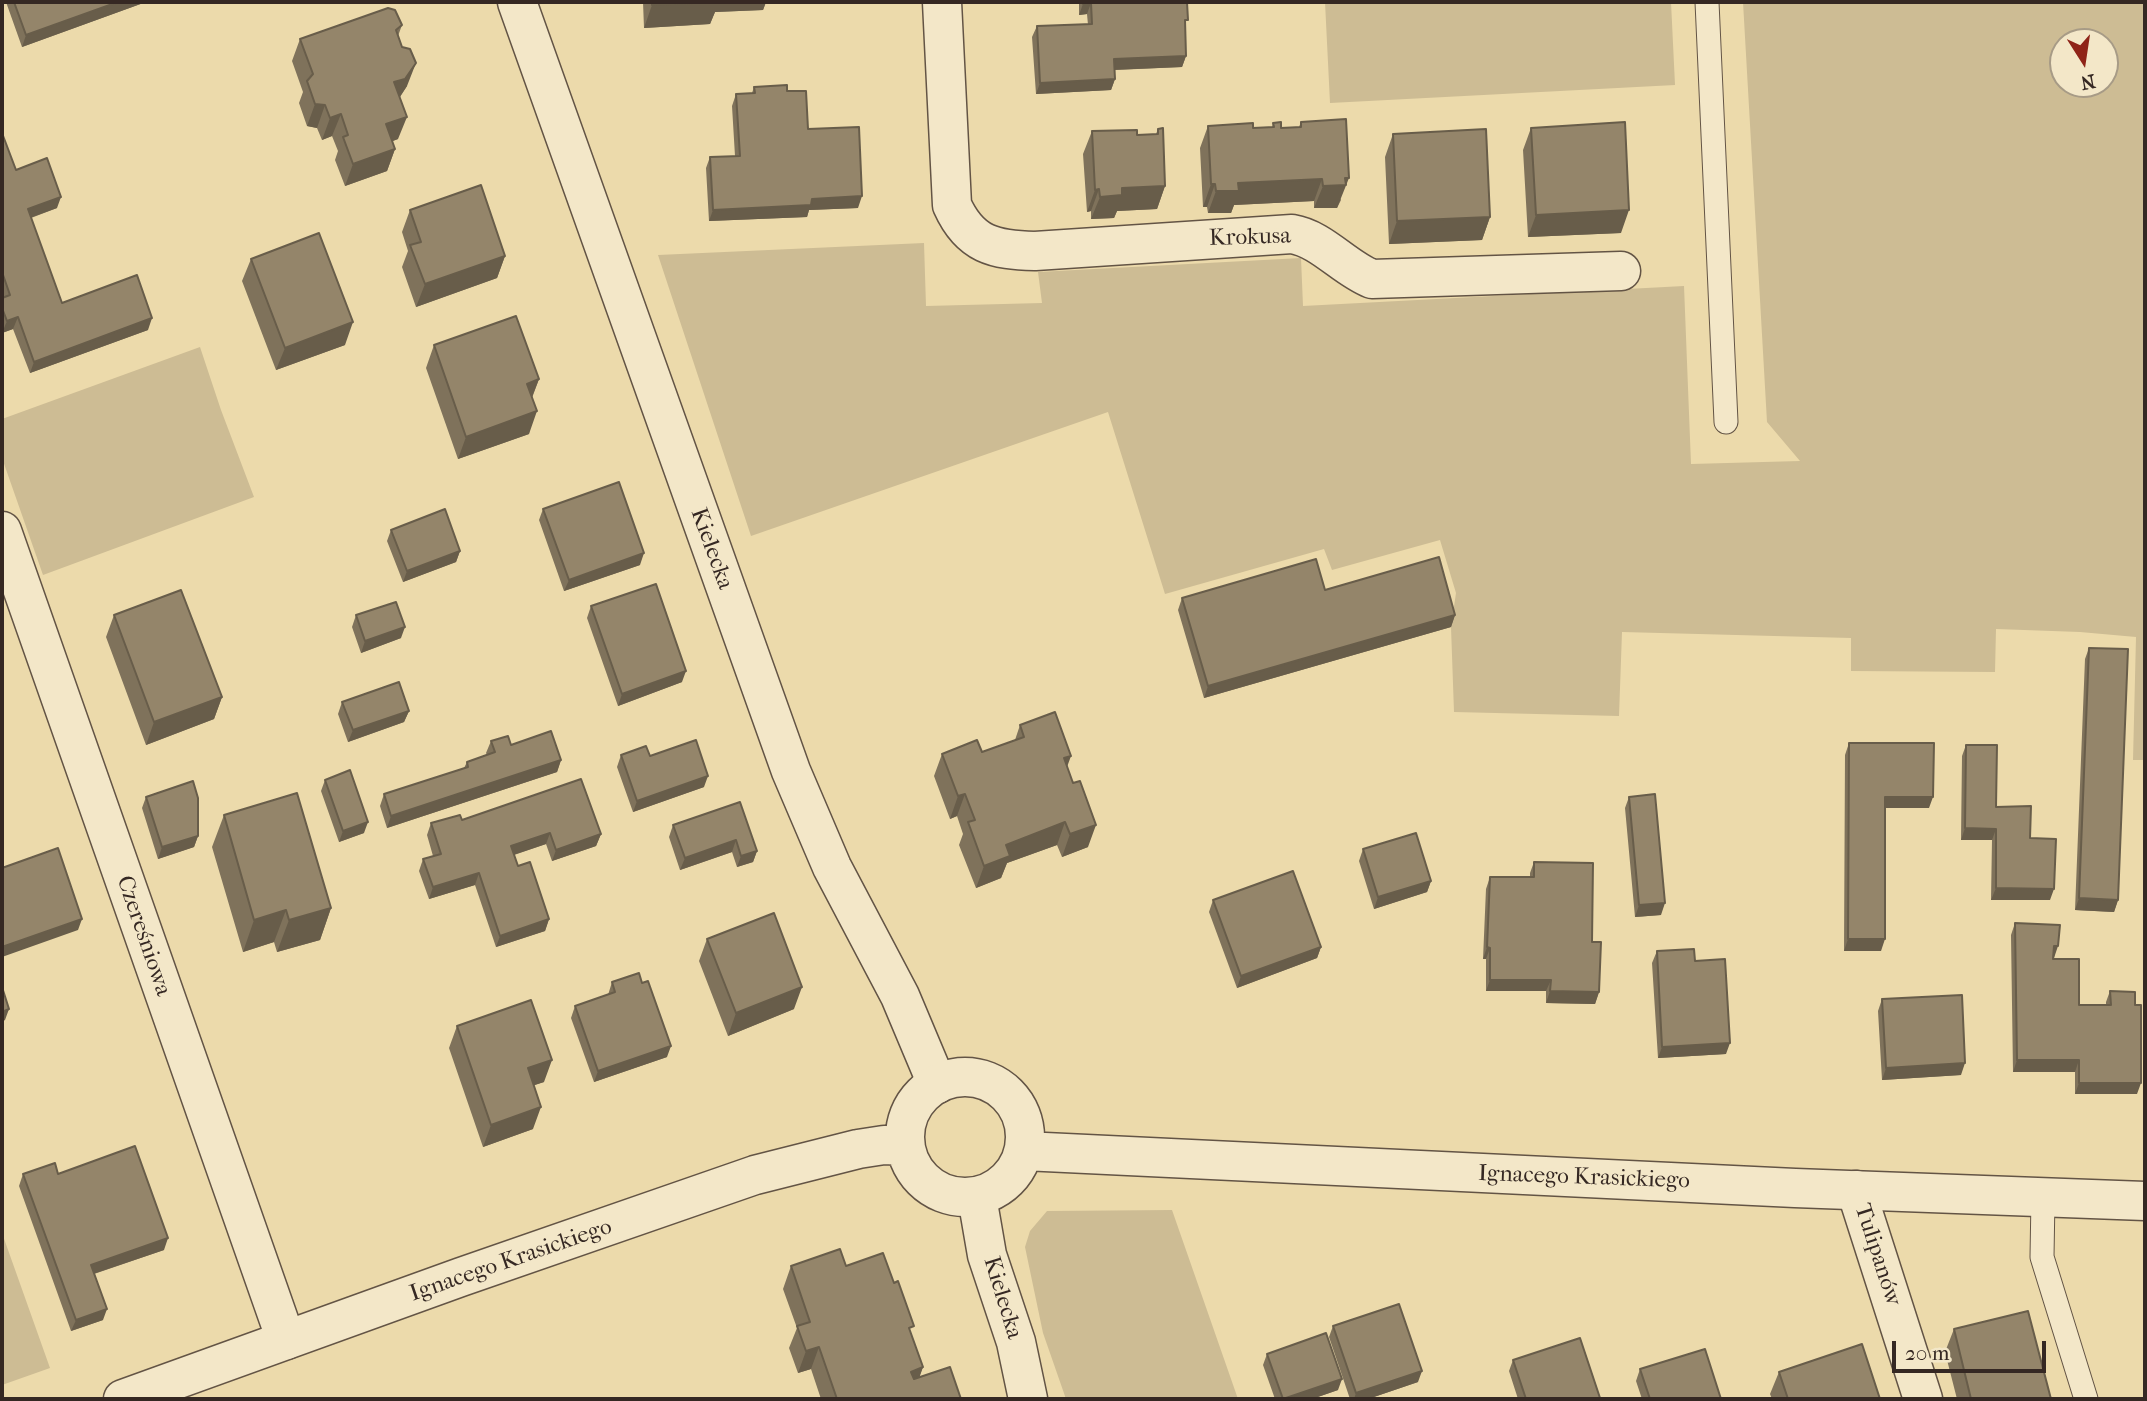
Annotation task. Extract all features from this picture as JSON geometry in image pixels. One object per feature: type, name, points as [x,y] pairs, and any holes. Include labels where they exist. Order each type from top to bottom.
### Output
[{"type":"street","name":"Kielecka","points":[[517,2],[791,771],[832,867],[878,951],[915,1027],[937,1084]]},
{"type":"street","name":"Krokusa","points":[[942,2],[952,205],[970,235],[987,245],[1009,251],[1035,251],[1292,234],[1311,241],[1372,279],[1621,271]]},
{"type":"street","name":"Czereśniowa","points":[[2,531],[286,1339]]},
{"type":"street","points":[[955,1077],[977,1078],[998,1086],[1014,1101],[1023,1121],[1026,1143],[1020,1162],[1010,1178],[995,1190],[977,1197],[958,1198],[937,1192],[920,1179],[908,1160],[905,1146],[907,1117],[918,1098],[937,1084],[955,1077]]},
{"type":"street","name":"Ignacego Krasickiego","points":[[123,1399],[755,1175],[858,1149],[884,1145],[905,1146]]},
{"type":"street","name":"Ignacego Krasickiego","points":[[1024,1151],[2145,1201]]},
{"type":"street","name":"Tulipanów","points":[[1856,1190],[1923,1399]]},
{"type":"street","name":"Kielecka","points":[[977,1197],[987,1255],[1016,1342],[1028,1399]]},
{"type":"lane","points":[[1707,2],[1726,422]]},
{"type":"lane","points":[[2043,1198],[2042,1257],[2086,1399]]},
{"type":"shaded area","points":[[1325,2],[1671,2],[1675,85],[1330,103]]},
{"type":"shaded area","points":[[1743,2],[2145,2],[2145,760],[2133,760],[2136,637],[2080,632],[1996,629],[1995,672],[1851,671],[1851,638],[1622,632],[1619,716],[1454,712],[1451,627],[1456,593],[1440,540],[1332,570],[1324,549],[1165,594],[1108,412],[751,536],[658,255],[924,243],[926,306],[1042,303],[1038,272],[1301,258],[1303,306],[1684,286],[1691,464],[1800,461],[1767,422]]},
{"type":"shaded area","points":[[200,347],[254,497],[43,575],[2,458],[2,419]]},
{"type":"shaded area","points":[[1172,1210],[1238,1399],[1066,1399],[1043,1333],[1025,1247],[1030,1231],[1047,1211]]},
{"type":"shaded area","points":[[2,1233],[50,1368],[2,1385]]},
{"type":"building","points":[[14,2],[118,2],[26,35]]},
{"type":"building","points":[[652,2],[715,2],[652,5]]},
{"type":"building","points":[[1083,2],[1187,2],[1186,56],[1114,59],[1115,79],[1040,83],[1037,26],[1092,24],[1091,3]]},
{"type":"building","points":[[388,8],[395,10],[402,25],[396,30],[402,47],[410,49],[416,63],[405,79],[394,82],[407,117],[386,124],[395,149],[353,164],[343,137],[348,135],[341,114],[330,118],[325,105],[315,104],[307,81],[313,74],[300,39]]},
{"type":"building","points":[[787,85],[787,91],[806,91],[808,129],[859,127],[862,196],[812,199],[811,205],[713,210],[710,157],[740,156],[736,94],[755,93],[754,87]]},
{"type":"building","points":[[1346,119],[1349,178],[1345,178],[1346,185],[1323,186],[1322,179],[1238,183],[1239,191],[1216,191],[1215,184],[1211,184],[1208,126],[1253,123],[1253,128],[1274,127],[1273,123],[1281,122],[1281,128],[1301,127],[1301,122]]},
{"type":"building","points":[[1625,122],[1629,210],[1536,215],[1531,128]]},
{"type":"building","points":[[1163,128],[1165,186],[1122,188],[1122,195],[1100,197],[1099,189],[1095,190],[1092,131],[1137,130],[1137,135],[1158,134],[1158,129]]},
{"type":"building","points":[[1486,129],[1490,217],[1397,221],[1393,134]]},
{"type":"building","points":[[2,133],[16,170],[47,158],[61,197],[28,209],[62,303],[137,275],[152,318],[34,362],[18,317],[7,321],[2,308],[2,298],[10,295],[2,272]]},
{"type":"building","points":[[481,185],[505,256],[425,284],[410,245],[421,242],[410,210]]},
{"type":"building","points":[[319,233],[353,322],[285,348],[251,259]]},
{"type":"building","points":[[516,316],[539,379],[527,384],[537,411],[466,437],[434,345]]},
{"type":"building","points":[[619,482],[644,553],[569,580],[543,509]]},
{"type":"building","points":[[445,509],[460,551],[407,571],[391,530]]},
{"type":"building","points":[[1439,557],[1455,615],[1208,686],[1182,598],[1316,559],[1325,590]]},
{"type":"building","points":[[656,584],[686,671],[622,694],[591,606]]},
{"type":"building","points":[[181,590],[222,697],[154,722],[114,615]]},
{"type":"building","points":[[396,602],[405,627],[365,641],[356,615]]},
{"type":"building","points":[[2089,648],[2128,649],[2118,900],[2079,898]]},
{"type":"building","points":[[399,682],[409,711],[353,730],[342,702]]},
{"type":"building","points":[[1055,712],[1071,756],[1064,758],[1073,783],[1080,781],[1096,825],[1070,834],[1065,822],[1006,845],[1010,856],[984,866],[968,822],[975,820],[965,794],[958,796],[942,754],[977,740],[982,752],[1024,737],[1020,725]]},
{"type":"building","points":[[551,731],[561,760],[391,816],[384,794],[468,767],[467,762],[495,752],[491,741],[508,736],[511,745]]},
{"type":"building","points":[[696,740],[708,776],[637,801],[621,755],[646,746],[650,756]]},
{"type":"building","points":[[1849,743],[1934,743],[1933,797],[1885,797],[1885,939],[1848,939]]},
{"type":"building","points":[[1966,745],[1997,745],[1996,807],[2031,806],[2030,838],[2056,839],[2054,889],[1996,888],[1996,829],[1965,828]]},
{"type":"building","points":[[350,770],[368,822],[343,831],[325,780]]},
{"type":"building","points":[[581,779],[601,834],[556,850],[550,833],[511,846],[518,866],[530,862],[549,919],[500,936],[479,873],[433,887],[423,859],[441,854],[431,823],[460,815],[462,820]]},
{"type":"building","points":[[193,781],[198,798],[198,836],[162,847],[146,797]]},
{"type":"building","points":[[297,793],[331,908],[289,920],[286,910],[254,920],[224,815]]},
{"type":"building","points":[[1655,794],[1665,903],[1639,905],[1629,797]]},
{"type":"building","points":[[740,802],[757,851],[741,856],[736,840],[685,858],[673,825]]},
{"type":"building","points":[[1416,833],[1431,881],[1378,897],[1363,849]]},
{"type":"building","points":[[58,848],[82,919],[2,947],[2,868]]},
{"type":"building","points":[[1534,862],[1593,863],[1592,942],[1601,942],[1599,992],[1550,991],[1551,980],[1490,980],[1490,948],[1487,947],[1490,877],[1534,877]]},
{"type":"building","points":[[1293,871],[1321,947],[1241,976],[1213,900]]},
{"type":"building","points":[[774,913],[802,987],[736,1013],[707,939]]},
{"type":"building","points":[[2015,923],[2060,925],[2058,946],[2054,946],[2053,959],[2079,959],[2079,1005],[2111,1005],[2110,991],[2135,992],[2135,1005],[2141,1005],[2141,1083],[2079,1083],[2079,1060],[2017,1060]]},
{"type":"building","points":[[1694,949],[1695,961],[1725,959],[1730,1043],[1662,1047],[1657,951]]},
{"type":"building","points":[[639,973],[642,983],[648,981],[671,1046],[598,1071],[575,1006],[615,992],[612,982]]},
{"type":"building","points":[[2,987],[9,1009],[2,1012]]},
{"type":"building","points":[[1962,995],[1965,1063],[1886,1068],[1882,999]]},
{"type":"building","points":[[531,1000],[552,1060],[528,1068],[541,1107],[491,1125],[457,1026]]},
{"type":"building","points":[[135,1146],[168,1238],[91,1265],[107,1309],[76,1320],[23,1174],[55,1163],[58,1174]]},
{"type":"building","points":[[840,1249],[846,1266],[883,1253],[894,1283],[898,1281],[914,1326],[909,1328],[923,1367],[911,1372],[914,1379],[950,1367],[961,1399],[837,1399],[819,1347],[806,1351],[797,1326],[810,1322],[791,1266]]},
{"type":"building","points":[[1399,1304],[1422,1371],[1356,1393],[1333,1326]]},
{"type":"building","points":[[2028,1311],[2051,1399],[1971,1399],[1954,1329]]},
{"type":"building","points":[[1326,1333],[1342,1379],[1283,1399],[1267,1354]]},
{"type":"building","points":[[1580,1338],[1600,1398],[1526,1399],[1513,1360]]},
{"type":"building","points":[[1862,1344],[1880,1399],[1788,1399],[1779,1372]]},
{"type":"building","points":[[1705,1349],[1721,1399],[1650,1399],[1640,1369]]}]
